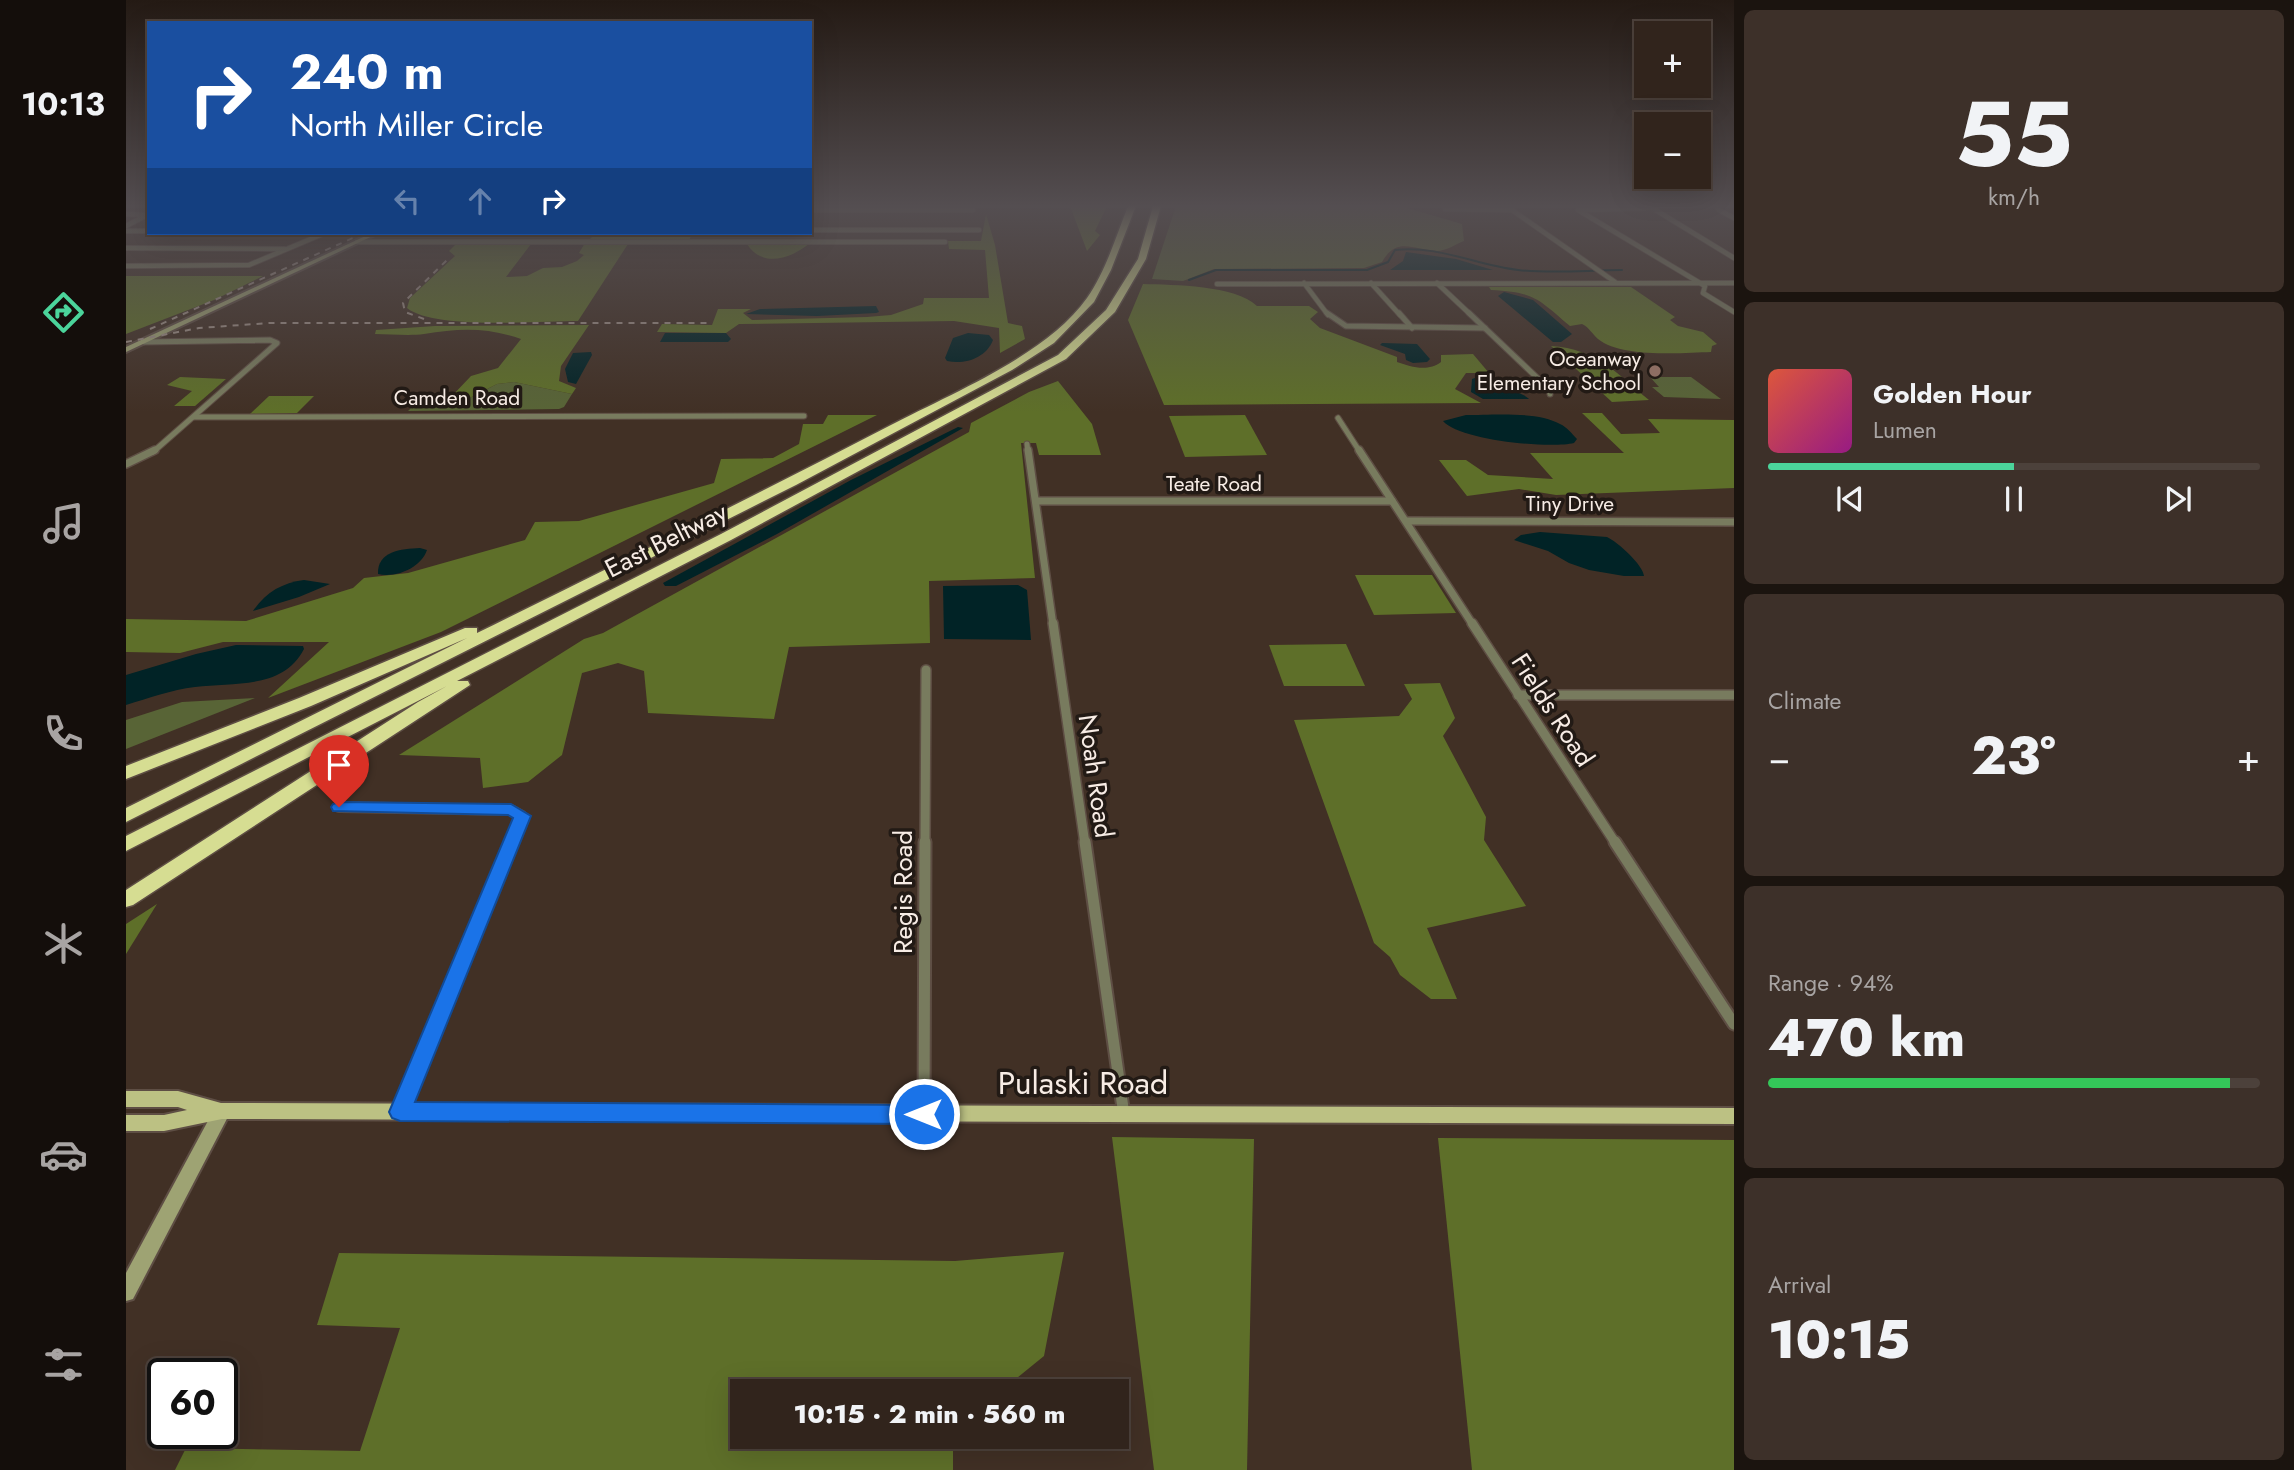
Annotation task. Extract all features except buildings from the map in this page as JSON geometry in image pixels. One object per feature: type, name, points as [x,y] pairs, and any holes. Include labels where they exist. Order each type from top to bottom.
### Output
[{"type":"highway","name":"East Beltway","points":[[126,816],[635,561],[1008,368],[1050,341],[1076,317],[1095,295],[1105,275]]},
{"type":"highway","name":"East Beltway","points":[[126,844],[726,537],[1019,382],[1062,357],[1110,312],[1133,275]]},
{"type":"highway","points":[[126,900],[424,706],[726,537]]},
{"type":"highway","points":[[126,773],[305,702],[635,561]]},
{"type":"main road","name":"Pulaski Road","points":[[126,1099],[178,1099],[222,1111]]},
{"type":"main road","name":"Pulaski Road","points":[[126,1123],[164,1123],[222,1111],[1734,1116]]},
{"type":"street","points":[[126,350],[288,275]]},
{"type":"street","points":[[1604,275],[1616,283]]},
{"type":"street","points":[[1687,275],[1705,286],[1703,293],[1734,312]]},
{"type":"street","points":[[1304,283],[1336,323],[1357,328],[1485,328]]},
{"type":"street","points":[[1371,283],[1412,328]]},
{"type":"street","points":[[1437,283],[1549,389],[1550,394]]},
{"type":"street","points":[[1217,284],[1734,283]]},
{"type":"street","points":[[126,464],[151,454],[277,343],[270,340],[144,342]]},
{"type":"street","name":"Camden Road","points":[[194,417],[804,416]]},
{"type":"street","name":"Fields Road","points":[[1338,418],[1734,1024]]},
{"type":"street","name":"Noah Road","points":[[1027,444],[1124,1115]]},
{"type":"street","name":"Teate Road","points":[[1036,501],[1392,501]]},
{"type":"street","name":"Tiny Drive","points":[[1405,521],[1734,522]]},
{"type":"street","name":"Regis Road","points":[[924,1114],[926,670]]},
{"type":"street","points":[[1518,695],[1734,695]]},
{"type":"street","points":[[339,807],[518,812],[522,816],[400,1112]]},
{"type":"street","points":[[126,1292],[222,1111]]},
{"type":"green space","points":[[435,275],[608,275],[578,321],[463,322],[421,315],[407,308],[410,298]]},
{"type":"green space","points":[[987,275],[1000,275],[1008,323],[1022,326],[1025,339],[1000,353],[999,328],[954,321],[739,324],[726,333],[657,332],[662,324],[712,325],[718,309],[751,309],[743,313],[752,320],[867,317],[891,315],[923,304],[924,298],[989,298]]},
{"type":"green space","points":[[1153,275],[1200,275],[1183,281],[1152,279]]},
{"type":"green space","points":[[126,276],[263,276],[214,300],[126,334]]},
{"type":"green space","points":[[1143,284],[1219,290],[1247,299],[1257,306],[1309,306],[1318,312],[1310,319],[1320,328],[1397,357],[1397,362],[1414,367],[1436,365],[1441,362],[1441,355],[1473,354],[1489,373],[1466,373],[1455,389],[1481,403],[1164,405],[1128,320]]},
{"type":"green space","points":[[1489,287],[1631,287],[1675,317],[1670,320],[1678,326],[1703,332],[1717,344],[1712,346],[1711,352],[1652,353],[1621,349],[1598,339],[1582,324],[1570,326],[1527,295],[1491,290]]},
{"type":"green space","points":[[589,325],[561,366],[559,381],[576,388],[572,394],[514,382],[497,384],[458,404],[419,407],[431,398],[451,397],[471,376],[498,368],[521,339],[496,332],[473,330],[412,335],[375,334],[376,330],[435,326]]},
{"type":"green space","points":[[1551,346],[1594,357],[1649,400],[1612,402]]},
{"type":"green space","points":[[180,377],[226,379],[195,406],[174,406],[192,391],[167,385]]},
{"type":"green space","points":[[1650,377],[1691,377],[1721,399],[1664,397],[1652,387],[1659,387]]},
{"type":"green space","points":[[1058,381],[1092,424],[1101,455],[1039,455],[1036,443],[1021,443],[1035,578],[929,581],[930,643],[789,647],[774,719],[648,713],[644,671],[618,663],[582,673],[562,755],[528,782],[483,788],[480,758],[399,755],[584,639],[603,633],[969,432],[971,423],[1029,392]]},
{"type":"green space","points":[[514,382],[572,394],[564,407],[559,409],[408,411],[411,408],[458,404],[497,384]]},
{"type":"green space","points":[[269,396],[314,396],[297,413],[250,414]]},
{"type":"green space","points":[[1582,413],[1602,413],[1621,434],[1660,433],[1648,419],[1734,420],[1734,488],[1556,495],[1519,489],[1467,496],[1439,460],[1466,460],[1488,475],[1553,479],[1530,453],[1624,453]]},
{"type":"green space","points":[[828,415],[877,415],[441,632],[268,698],[329,642],[223,642],[180,653],[126,652],[126,619],[246,621],[353,588],[364,578],[408,573],[525,540],[535,522],[579,521],[714,483],[721,459],[773,458],[799,444],[803,424],[823,424]]},
{"type":"green space","points":[[1245,415],[1267,455],[1185,457],[1169,416]]},
{"type":"green space","points":[[1355,575],[1432,575],[1456,613],[1374,615]]},
{"type":"green space","points":[[1346,644],[1365,686],[1284,686],[1269,645]]},
{"type":"green space","points":[[1440,683],[1455,718],[1443,736],[1486,817],[1484,840],[1526,906],[1427,928],[1457,999],[1431,999],[1400,975],[1390,957],[1374,943],[1294,720],[1399,716],[1412,699],[1404,684]]},
{"type":"green space","points":[[255,698],[126,749],[126,720],[182,702]]},
{"type":"green space","points":[[157,904],[126,954],[126,924]]},
{"type":"green space","points":[[1112,1137],[1254,1139],[1247,1470],[1154,1470]]},
{"type":"green space","points":[[1438,1138],[1734,1140],[1734,1470],[1472,1470]]},
{"type":"green space","points":[[1064,1252],[1044,1356],[1016,1379],[730,1379],[730,1449],[953,1449],[953,1470],[175,1470],[186,1449],[360,1451],[400,1328],[317,1325],[339,1253],[955,1261]]},
{"type":"water","points":[[1504,292],[1533,300],[1572,334],[1561,342],[1553,342],[1498,296]]},
{"type":"water","points":[[876,306],[879,312],[876,313],[817,316],[746,314],[760,309]]},
{"type":"water","points":[[665,333],[726,333],[731,339],[728,342],[660,342]]},
{"type":"water","points":[[968,333],[989,335],[993,340],[980,356],[974,359],[947,361],[945,358],[953,338]]},
{"type":"water","points":[[1417,344],[1430,359],[1427,362],[1413,363],[1406,360],[1405,354],[1380,345]]},
{"type":"water","points":[[591,352],[592,355],[576,384],[568,382],[565,369],[573,353]]},
{"type":"water","points":[[1472,379],[1520,393],[1529,399],[1483,399],[1471,392]]},
{"type":"water","points":[[1466,415],[1540,417],[1563,425],[1577,439],[1574,443],[1562,445],[1525,444],[1467,433],[1452,428],[1443,421]]},
{"type":"water","points":[[958,427],[963,428],[777,534],[676,586],[665,586],[663,583],[851,480]]},
{"type":"water","points":[[1540,532],[1607,537],[1629,554],[1644,576],[1624,576],[1589,570],[1548,551],[1514,540],[1521,535]]},
{"type":"water","points":[[420,548],[427,550],[414,567],[400,573],[378,574],[381,560],[386,556],[398,551]]},
{"type":"water","points":[[304,580],[330,584],[253,611],[275,590]]},
{"type":"water","points":[[1018,585],[1027,590],[1031,640],[944,639],[943,586]]},
{"type":"water","points":[[236,645],[303,646],[304,649],[295,662],[270,678],[241,684],[186,688],[126,705],[126,675]]},
{"type":"waterway","points":[[1189,280],[1204,275]]},
{"type":"railway","points":[[150,329],[271,275]]},
{"type":"railway","points":[[424,319],[405,312],[403,303],[432,275]]},
{"type":"railway","points":[[126,342],[199,328],[269,323],[712,323]]},
{"type":"place","name":"Oceanway Elementary School","points":[[1655,371]]},
{"type":"route","points":[[339,807],[511,810],[522,816],[400,1112],[924,1114]]}]
